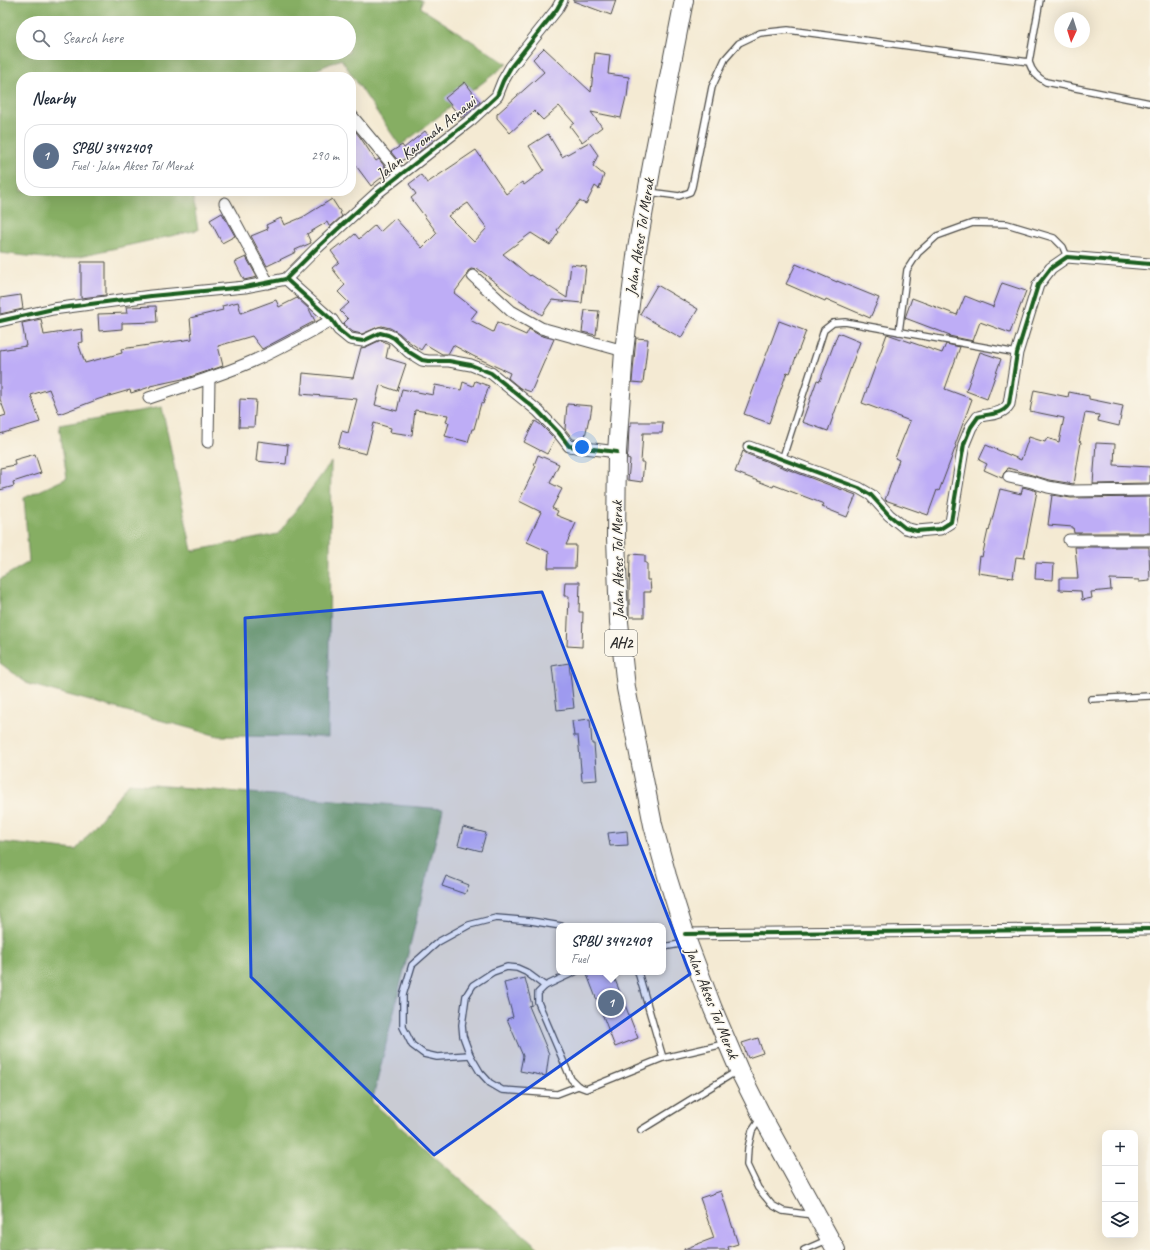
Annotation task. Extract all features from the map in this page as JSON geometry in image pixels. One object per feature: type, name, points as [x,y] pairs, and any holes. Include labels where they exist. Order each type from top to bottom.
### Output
[{"type":"highway","name":"Jalan Akses Tol Merak","points":[[684,0],[637,249],[624,351],[617,452],[616,537],[619,622],[626,688],[653,825],[687,938],[713,1009],[739,1070],[762,1116],[833,1244]]},
{"type":"street","name":"Jalan Karomah Asnawi","points":[[286,279],[317,248],[377,193],[472,119],[497,96],[503,81],[512,67],[557,9],[562,0]]},
{"type":"street","points":[[356,121],[400,174]]},
{"type":"street","points":[[225,203],[268,283]]},
{"type":"street","points":[[750,447],[859,488],[871,495],[905,528],[917,531],[940,530],[951,522],[964,444],[971,427],[978,417],[1000,412],[1009,404],[1017,353],[1038,285],[1051,268],[1067,257],[1150,264]]},
{"type":"street","points":[[473,276],[511,311],[541,328],[624,351]]},
{"type":"street","points":[[0,321],[54,309],[151,296],[245,287],[286,279],[332,320],[339,330],[350,339],[363,341],[380,333],[394,338],[409,352],[422,360],[449,361],[471,365],[491,373],[538,411],[569,446],[617,452]]},
{"type":"street","points":[[149,398],[254,361],[332,320]]},
{"type":"street","points":[[208,442],[209,378]]},
{"type":"street","points":[[1009,477],[1071,491],[1150,490]]},
{"type":"street","points":[[1068,540],[1150,540]]},
{"type":"street","points":[[687,938],[1150,929]]},
{"type":"lane","points":[[1040,0],[1029,62],[1032,71],[1038,77],[1046,82],[1150,103]]},
{"type":"lane","points":[[647,192],[679,196],[690,192],[712,87],[725,59],[739,43],[760,33],[788,30],[1029,62]]},
{"type":"lane","points":[[899,332],[907,270],[918,253],[937,236],[973,223],[1007,224],[1054,238],[1063,247],[1067,257]]},
{"type":"lane","points":[[782,460],[824,330],[833,323],[845,322],[1017,353]]},
{"type":"lane","points":[[1090,699],[1150,696]]},
{"type":"lane","points":[[470,1055],[436,1057],[424,1054],[412,1045],[403,1027],[403,995],[412,965],[438,942],[468,925],[496,918],[531,921],[556,925]]},
{"type":"lane","points":[[666,947],[687,938]]},
{"type":"lane","points":[[545,986],[526,972],[517,968],[507,967],[493,972],[473,985],[466,996],[462,1025],[463,1036],[470,1055],[480,1072],[490,1083],[502,1090],[557,1094],[578,1086]]},
{"type":"lane","points":[[569,975],[545,986],[538,993],[538,1002],[571,1079],[578,1086],[586,1089],[663,1058],[727,1043]]},
{"type":"lane","points":[[639,975],[663,1058]]},
{"type":"lane","points":[[641,1130],[739,1070]]},
{"type":"lane","points":[[762,1116],[752,1131],[748,1148],[747,1165],[758,1188],[772,1205],[783,1211],[817,1215]]},
{"type":"lane","points":[[804,1250],[833,1244]]},
{"type":"highlighted area","points":[[542,592],[690,974],[434,1155],[251,977],[245,618]]},
{"type":"green space","points":[[0,0],[422,0],[421,8],[507,64],[400,146],[356,81],[356,72],[350,72],[342,60],[356,60],[356,16],[16,16],[16,60],[339,60],[311,72],[16,72],[16,196],[193,196],[198,230],[62,260],[0,253]]},
{"type":"green space","points":[[162,407],[192,551],[278,534],[331,462],[328,737],[218,736],[28,684],[0,663],[0,579],[29,562],[24,498],[67,478],[59,425]]},
{"type":"green space","points":[[129,783],[443,809],[372,1102],[541,1250],[0,1250],[0,842],[76,850]]},
{"type":"building","points":[[573,0],[616,0],[611,15]]},
{"type":"building","points":[[544,48],[591,92],[595,53],[610,55],[608,74],[629,77],[627,98],[626,97],[621,118],[591,112],[602,127],[582,142],[570,126],[574,123],[559,106],[543,120],[534,111],[510,133],[497,118],[497,114],[544,72],[533,59]]},
{"type":"building","points":[[465,82],[480,102],[461,118],[445,98]]},
{"type":"building","points":[[425,131],[433,141],[411,158],[410,156],[399,162],[391,152],[402,145],[404,148]]},
{"type":"building","points":[[356,132],[376,161],[379,159],[387,170],[384,172],[386,174],[371,186],[356,166]]},
{"type":"building","points":[[548,134],[562,157],[589,142],[598,155],[593,166],[604,175],[599,189],[595,186],[586,204],[579,201],[557,230],[559,232],[550,245],[531,233],[503,254],[530,276],[531,275],[567,298],[571,264],[586,266],[582,303],[552,300],[542,315],[506,291],[477,268],[476,270],[471,269],[468,271],[466,277],[454,293],[477,311],[470,320],[493,332],[497,322],[526,335],[529,329],[539,335],[554,339],[531,392],[520,388],[508,378],[510,373],[453,345],[448,354],[442,354],[425,344],[421,350],[390,328],[382,326],[362,334],[353,332],[343,324],[348,319],[340,311],[349,303],[338,292],[345,285],[332,268],[339,262],[331,251],[340,244],[341,246],[355,234],[359,239],[375,225],[380,232],[395,218],[422,248],[437,233],[411,198],[416,194],[409,184],[421,175],[427,183],[476,150],[506,194],[522,182],[524,185],[544,170],[529,146]],"holes":[[[468,203],[487,228],[474,242],[448,216]]]},
{"type":"building","points":[[332,199],[342,216],[331,226],[329,226],[327,222],[307,234],[311,243],[295,250],[296,252],[267,266],[251,236],[268,229],[266,225],[281,218],[284,225],[303,217]]},
{"type":"building","points":[[222,213],[235,236],[222,243],[210,220]]},
{"type":"building","points":[[246,257],[257,277],[244,280],[235,262]]},
{"type":"building","points":[[81,262],[106,262],[106,295],[81,298]]},
{"type":"building","points":[[796,264],[879,298],[870,318],[786,284]]},
{"type":"building","points":[[1002,283],[1026,291],[1010,333],[980,322],[973,341],[949,336],[950,335],[905,318],[912,298],[957,315],[965,296],[993,307]]},
{"type":"building","points":[[657,285],[698,309],[681,338],[640,314]]},
{"type":"building","points":[[21,295],[23,309],[0,314],[0,298]]},
{"type":"building","points":[[297,298],[309,309],[315,321],[262,349],[252,336],[218,346],[223,366],[187,378],[150,386],[131,393],[130,390],[99,399],[59,414],[49,389],[31,395],[40,422],[0,434],[0,417],[6,415],[0,399],[0,350],[26,346],[22,323],[41,319],[44,335],[82,329],[83,342],[78,343],[85,363],[122,353],[121,349],[192,339],[190,318],[223,310],[222,306],[238,302],[241,313],[276,300],[279,307]]},
{"type":"building","points":[[156,306],[157,322],[122,323],[122,329],[99,331],[98,314],[127,313],[126,307]]},
{"type":"building","points":[[585,310],[599,311],[596,335],[582,332]]},
{"type":"building","points":[[779,321],[806,331],[790,373],[787,372],[769,423],[744,414]]},
{"type":"building","points":[[838,333],[860,342],[828,431],[802,422],[817,380],[820,381]]},
{"type":"building","points":[[887,334],[942,353],[946,344],[960,347],[945,389],[972,399],[939,491],[937,490],[928,515],[885,500],[899,460],[895,458],[910,421],[862,403]]},
{"type":"building","points":[[636,338],[648,339],[643,383],[632,382]]},
{"type":"building","points":[[381,340],[389,344],[386,358],[406,364],[397,391],[380,385],[375,405],[397,411],[402,389],[433,395],[435,385],[461,390],[463,382],[473,386],[475,381],[489,386],[483,404],[481,403],[474,429],[472,429],[468,442],[445,436],[449,423],[446,422],[448,415],[415,410],[412,435],[390,432],[391,428],[374,423],[366,454],[338,447],[342,431],[348,433],[357,399],[301,394],[303,373],[353,378],[361,348]]},
{"type":"building","points":[[980,352],[1001,359],[987,399],[966,391]]},
{"type":"building","points":[[1034,390],[1068,397],[1069,392],[1089,396],[1089,399],[1123,406],[1119,426],[1098,421],[1099,415],[1085,413],[1079,441],[1081,442],[1074,484],[1049,480],[1008,468],[1002,478],[984,470],[987,464],[979,460],[986,445],[1021,460],[1029,437],[1045,442],[1047,438],[1059,442],[1064,418],[1030,411]]},
{"type":"building","points":[[240,399],[256,400],[254,427],[239,427]]},
{"type":"building","points":[[567,404],[592,406],[584,441],[573,439],[565,429]]},
{"type":"building","points":[[535,421],[555,439],[547,454],[524,442]]},
{"type":"building","points":[[631,422],[663,422],[662,433],[643,433],[641,462],[644,462],[642,482],[628,480],[630,460],[627,459],[629,426],[631,427]]},
{"type":"building","points":[[258,441],[288,445],[286,464],[256,461]]},
{"type":"building","points":[[1096,443],[1115,444],[1114,465],[1150,467],[1150,483],[1093,484]]},
{"type":"building","points":[[743,451],[747,454],[856,495],[847,517],[822,507],[824,504],[774,485],[773,487],[735,472]]},
{"type":"building","points":[[35,454],[41,473],[13,482],[14,486],[0,490],[0,468],[15,465],[14,460]]},
{"type":"building","points":[[538,455],[559,464],[550,483],[562,489],[552,508],[558,511],[556,515],[576,523],[566,545],[576,545],[575,568],[548,568],[549,552],[527,542],[541,512],[519,501],[536,466],[534,465]]},
{"type":"building","points":[[1023,487],[1037,491],[1024,558],[1016,557],[1013,578],[978,573],[980,556],[982,557],[1000,489],[1021,494]]},
{"type":"building","points":[[1052,495],[1071,498],[1150,497],[1150,533],[1074,533],[1073,527],[1048,525]]},
{"type":"building","points":[[1075,547],[1149,547],[1150,581],[1139,582],[1139,580],[1110,579],[1111,590],[1091,592],[1092,598],[1082,600],[1081,591],[1059,590],[1059,578],[1078,578]]},
{"type":"building","points":[[630,554],[645,555],[645,563],[647,563],[647,580],[650,580],[651,592],[644,592],[644,617],[629,617]]},
{"type":"building","points":[[1036,563],[1054,564],[1053,580],[1035,579]]},
{"type":"building","points":[[565,582],[580,582],[579,612],[583,612],[582,647],[567,646],[569,596],[564,596]]},
{"type":"building","points":[[569,663],[574,708],[557,710],[552,666]]},
{"type":"building","points":[[590,719],[597,780],[582,781],[578,736],[574,736],[572,721]]},
{"type":"building","points":[[463,827],[486,833],[481,851],[458,845]]},
{"type":"building","points":[[627,831],[628,845],[610,846],[608,833]]},
{"type":"building","points":[[446,876],[469,885],[465,894],[442,886]]},
{"type":"building","points":[[587,975],[613,975],[638,1038],[615,1047]]},
{"type":"building","points":[[525,978],[532,1005],[529,1006],[549,1054],[546,1076],[520,1071],[523,1056],[507,1019],[513,1017],[504,983]]},
{"type":"building","points":[[758,1038],[763,1053],[748,1058],[742,1043]]},
{"type":"building","points":[[721,1191],[738,1244],[728,1247],[729,1250],[684,1250],[714,1238],[700,1198]]},
{"type":"cycle path","points":[[286,279],[317,248],[377,193],[472,119],[497,96],[511,67],[557,9],[562,0]]},
{"type":"cycle path","points":[[749,447],[859,488],[871,495],[889,515],[905,528],[917,531],[940,529],[951,522],[964,444],[971,427],[978,417],[1003,411],[1009,404],[1017,353],[1038,285],[1051,268],[1067,257],[1150,264]]},
{"type":"cycle path","points":[[286,279],[332,320],[339,330],[350,339],[363,341],[380,333],[394,338],[409,352],[422,360],[449,361],[471,365],[491,373],[538,411],[569,446],[617,452]]},
{"type":"cycle path","points":[[0,321],[53,309],[151,296],[245,287],[286,279]]},
{"type":"cycle path","points":[[685,934],[1150,929]]},
{"type":"place","name":"SPBU 3442409","points":[[611,1003]]}]
